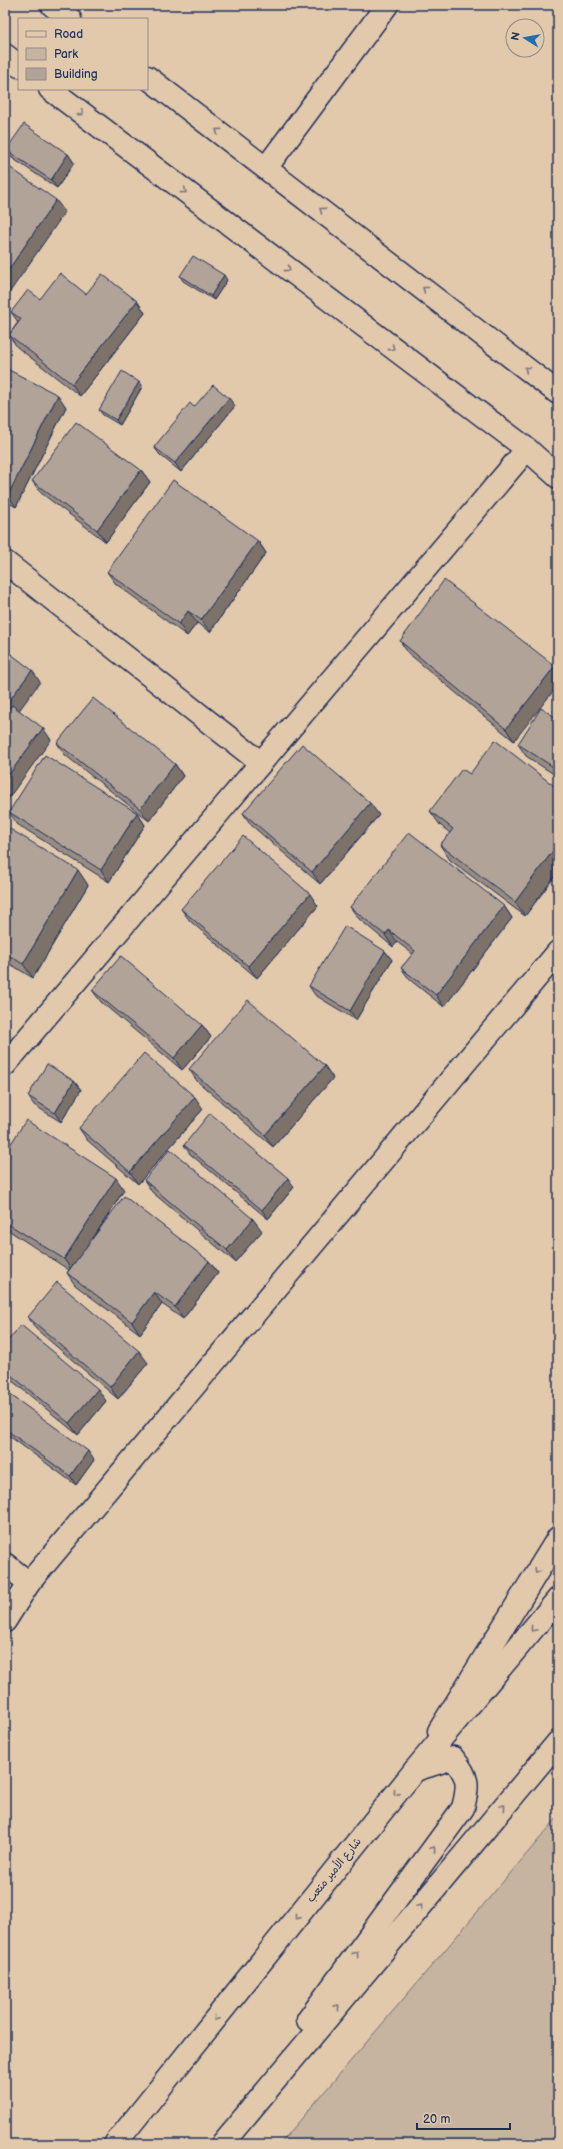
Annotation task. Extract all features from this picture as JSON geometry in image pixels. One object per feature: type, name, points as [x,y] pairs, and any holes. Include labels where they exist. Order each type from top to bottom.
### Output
[{"type":"street","points":[[52,5],[69,18]]},
{"type":"street","points":[[266,168],[388,5]]},
{"type":"street","points":[[5,55],[18,65]]},
{"type":"street","points":[[148,78],[558,393]]},
{"type":"street","points":[[51,90],[526,450],[558,477]]},
{"type":"street","points":[[7,1059],[261,763],[526,450]]},
{"type":"street","points":[[5,562],[261,763]]},
{"type":"street","points":[[5,1621],[29,1583],[558,952]]},
{"type":"street","points":[[415,1770],[558,1538]]},
{"type":"street","points":[[5,1564],[29,1583]]},
{"type":"street","name":"شارع الأمير متعب","points":[[115,2144],[415,1770],[558,1599]]},
{"type":"street","points":[[222,2144],[558,1742]]},
{"type":"street","points":[[218,2144],[462,1808],[468,1791],[465,1772],[453,1758],[415,1770]]},
{"type":"green space","points":[[558,1817],[558,2144],[280,2144]]},
{"type":"building","points":[[24,124],[68,154],[51,180],[6,150]]},
{"type":"building","points":[[5,164],[56,200],[5,275]]},
{"type":"building","points":[[193,256],[224,275],[211,296],[180,276]]},
{"type":"building","points":[[60,273],[86,294],[102,274],[137,301],[72,384],[9,335],[21,319],[11,312],[28,290],[40,299]]},
{"type":"building","points":[[5,368],[58,395],[8,495],[5,493]]},
{"type":"building","points":[[122,371],[139,382],[116,420],[99,410]]},
{"type":"building","points":[[213,385],[229,398],[175,463],[154,447],[190,403],[194,407]]},
{"type":"building","points":[[76,422],[141,470],[97,530],[32,481]]},
{"type":"building","points":[[173,480],[258,541],[201,620],[188,611],[179,624],[107,572]]},
{"type":"building","points":[[444,580],[555,666],[506,729],[400,641]]},
{"type":"building","points":[[11,654],[32,670],[5,706],[5,662]]},
{"type":"building","points":[[93,698],[175,764],[140,809],[57,743]]},
{"type":"building","points":[[12,705],[43,728],[5,780],[5,715]]},
{"type":"building","points":[[541,708],[558,719],[558,770],[518,744]]},
{"type":"building","points":[[495,740],[558,789],[558,844],[515,902],[440,845],[453,829],[430,811],[462,769],[470,774]]},
{"type":"building","points":[[302,744],[370,803],[312,872],[243,813]]},
{"type":"building","points":[[45,755],[137,813],[101,870],[9,812]]},
{"type":"building","points":[[5,826],[78,870],[23,964],[5,953]]},
{"type":"building","points":[[409,832],[504,906],[436,995],[401,968],[415,951],[389,930],[385,935],[350,907]]},
{"type":"building","points":[[243,836],[310,894],[248,966],[181,909]]},
{"type":"building","points":[[345,926],[385,951],[350,1011],[309,986]]},
{"type":"building","points":[[121,956],[202,1025],[174,1058],[92,990]]},
{"type":"building","points":[[248,1000],[325,1066],[265,1135],[189,1069]]},
{"type":"building","points":[[144,1053],[195,1097],[130,1172],[79,1128]]},
{"type":"building","points":[[47,1064],[74,1081],[55,1113],[28,1096]]},
{"type":"building","points":[[210,1113],[288,1178],[262,1210],[184,1145]]},
{"type":"building","points":[[26,1120],[116,1178],[64,1259],[5,1222],[5,1153]]},
{"type":"building","points":[[170,1149],[253,1219],[227,1250],[144,1180]]},
{"type":"building","points":[[124,1196],[209,1261],[175,1307],[154,1292],[132,1322],[67,1273]]},
{"type":"building","points":[[57,1282],[139,1351],[110,1387],[28,1317]]},
{"type":"building","points":[[21,1325],[98,1389],[69,1423],[5,1370],[5,1344]]},
{"type":"building","points":[[5,1391],[88,1451],[70,1476],[5,1429]]}]
